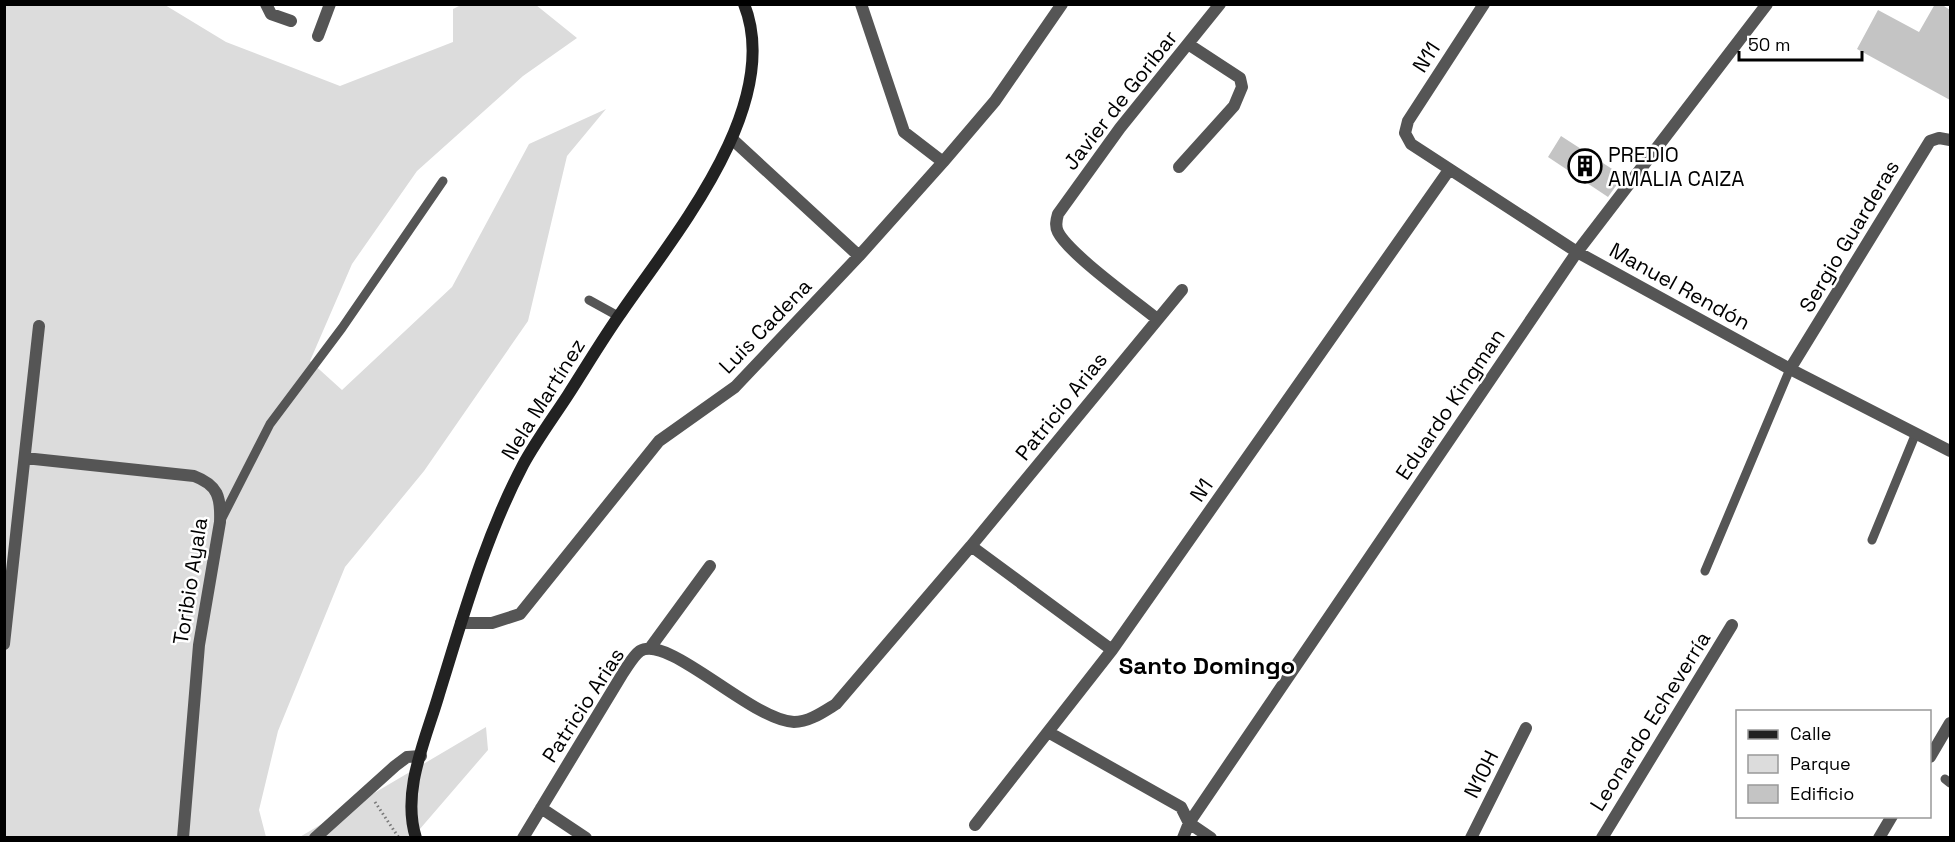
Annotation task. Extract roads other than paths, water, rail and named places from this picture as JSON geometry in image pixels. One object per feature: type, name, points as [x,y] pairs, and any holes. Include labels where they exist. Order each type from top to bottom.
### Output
[{"type":"main road","name":"Nela Martínez","points":[[416,837],[410,801],[421,756],[461,623],[497,519],[524,463],[618,316],[704,194],[732,139],[752,60],[750,28],[744,4]]},
{"type":"street","points":[[266,4],[271,14],[291,21]]},
{"type":"street","points":[[318,36],[330,4]]},
{"type":"street","points":[[861,4],[904,132],[943,162]]},
{"type":"street","name":"Luis Cadena","points":[[461,623],[492,623],[520,614],[658,441],[735,387],[859,256],[943,162],[995,101],[1062,4]]},
{"type":"street","name":"Javier de Goribar","points":[[1157,320],[1074,250],[1057,231],[1056,222],[1058,214],[1114,136],[1220,4]]},
{"type":"street","name":"N11","points":[[1405,133],[1408,121],[1484,4]]},
{"type":"street","name":"Eduardo Kingman","points":[[1183,837],[1189,823],[1577,252],[1767,4]]},
{"type":"street","points":[[1179,167],[1234,106],[1242,87],[1240,78],[1188,44]]},
{"type":"street","name":"Manuel Rendón","points":[[1405,133],[1411,144],[1577,252],[1790,369],[1950,451]]},
{"type":"street","name":"Sergio Guarderas","points":[[1790,369],[1930,141],[1939,138],[1950,140]]},
{"type":"street","points":[[732,139],[859,256]]},
{"type":"street","name":"N1","points":[[975,825],[1112,650],[1449,170]]},
{"type":"street","name":"Patricio Arias","points":[[523,837],[639,651],[650,648],[673,655],[753,709],[774,718],[796,722],[815,717],[836,704],[971,546],[1182,290]]},
{"type":"street","points":[[5,636],[39,326]]},
{"type":"street","name":"Toribio Ayala","points":[[25,458],[194,476],[208,481],[217,492],[221,505],[220,522],[199,645],[183,837]]},
{"type":"street","points":[[971,546],[1112,650]]},
{"type":"street","points":[[650,648],[710,566]]},
{"type":"street","name":"Leonardo Echeverría","points":[[1602,837],[1732,625]]},
{"type":"street","points":[[1931,754],[1950,723]]},
{"type":"street","name":"N10H","points":[[1471,837],[1526,728]]},
{"type":"street","points":[[1048,732],[1181,807],[1189,823],[1211,837]]},
{"type":"street","points":[[315,837],[407,757],[421,756]]},
{"type":"street","points":[[541,808],[586,837]]},
{"type":"street","points":[[1879,837],[1891,818]]},
{"type":"lane","points":[[220,522],[270,424],[342,328],[443,181]]},
{"type":"lane","points":[[589,300],[618,316]]},
{"type":"lane","points":[[1705,571],[1790,369]]},
{"type":"lane","points":[[1872,540],[1916,433]]},
{"type":"place","name":"PREDIO AMALIA CAIZA","points":[[1585,166]]},
{"type":"district","name":"Santo Domingo","points":[[1207,665]]}]
